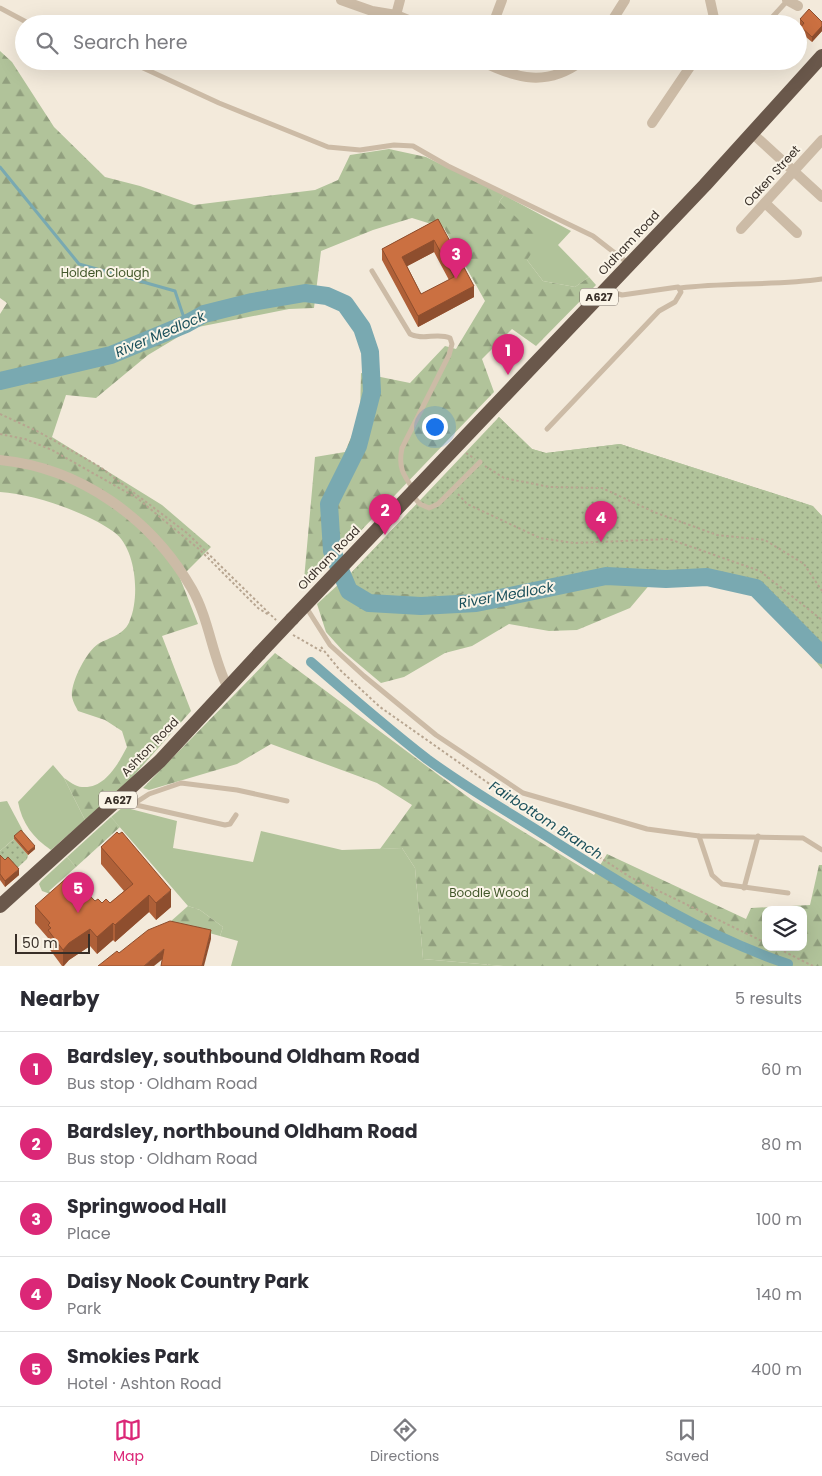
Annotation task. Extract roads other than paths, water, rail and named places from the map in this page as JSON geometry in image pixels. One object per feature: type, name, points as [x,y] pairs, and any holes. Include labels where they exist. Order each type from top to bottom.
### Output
[{"type":"highway","name":"Oldham Road","points":[[227,686],[605,290],[822,56]]},
{"type":"highway","name":"Ashton Road","points":[[0,906],[160,761],[227,686]]},
{"type":"street","points":[[341,0],[372,11],[396,15],[400,0]]},
{"type":"street","points":[[496,15],[502,0]]},
{"type":"street","points":[[616,15],[626,0]]},
{"type":"street","points":[[710,0],[713,15]]},
{"type":"street","points":[[787,0],[798,6]]},
{"type":"street","points":[[504,70],[524,78],[538,79],[568,70]]},
{"type":"street","points":[[652,123],[688,70]]},
{"type":"street","points":[[752,133],[822,197]]},
{"type":"street","name":"Oaken Street","points":[[741,229],[822,140]]},
{"type":"street","points":[[765,203],[797,233]]},
{"type":"street","points":[[0,460],[27,463],[68,477],[110,499],[147,528],[192,589],[203,614],[217,665],[227,686]]},
{"type":"lane","points":[[774,15],[787,0]]},
{"type":"lane","points":[[0,8],[15,16]]},
{"type":"lane","points":[[148,70],[219,103],[328,147],[360,150],[394,145],[413,146],[448,166],[594,236],[629,264]]},
{"type":"lane","points":[[372,271],[410,334],[421,338],[444,335],[450,338],[452,344],[449,355],[402,448],[399,462],[402,474],[420,504],[429,508],[438,504],[480,462]]},
{"type":"lane","points":[[605,290],[622,295],[716,284],[787,284],[822,279]]},
{"type":"lane","points":[[547,429],[659,311],[675,302],[681,294],[680,288]]},
{"type":"lane","points":[[309,600],[330,644],[364,676],[436,735],[523,793],[647,829],[699,836],[803,838],[822,850]]},
{"type":"lane","points":[[132,805],[150,794],[181,783],[237,790],[287,801]]},
{"type":"lane","points":[[118,801],[225,826],[230,824],[236,815]]},
{"type":"lane","points":[[699,836],[707,863],[718,881],[744,888],[788,893]]},
{"type":"lane","points":[[744,888],[758,836]]},
{"type":"waterway","points":[[0,167],[79,264],[175,291],[186,324]]},
{"type":"waterway","name":"River Medlock","points":[[0,381],[111,355],[186,324],[204,314],[252,302],[305,293],[327,296],[345,304],[362,328],[370,352],[372,392],[358,446],[329,504],[332,551],[349,591],[369,603],[421,606],[476,603],[606,576],[666,579],[707,577],[756,588],[822,655]]},
{"type":"waterway","name":"Fairbottom Branch","points":[[311,662],[427,759],[475,792],[669,911],[727,940],[788,964]]},
{"type":"place","name":"Springwood Hall","points":[[456,279]]},
{"type":"place","name":"Bardsley, southbound Oldham Road","points":[[508,375]]},
{"type":"place","name":"Bardsley, northbound Oldham Road","points":[[385,535]]},
{"type":"place","name":"Daisy Nook Country Park","points":[[601,542]]},
{"type":"place","name":"Smokies Park","points":[[78,913]]},
{"type":"park label","name":"Holden Clough","points":[[105,273]]},
{"type":"park label","name":"Boodle Wood","points":[[489,893]]}]
